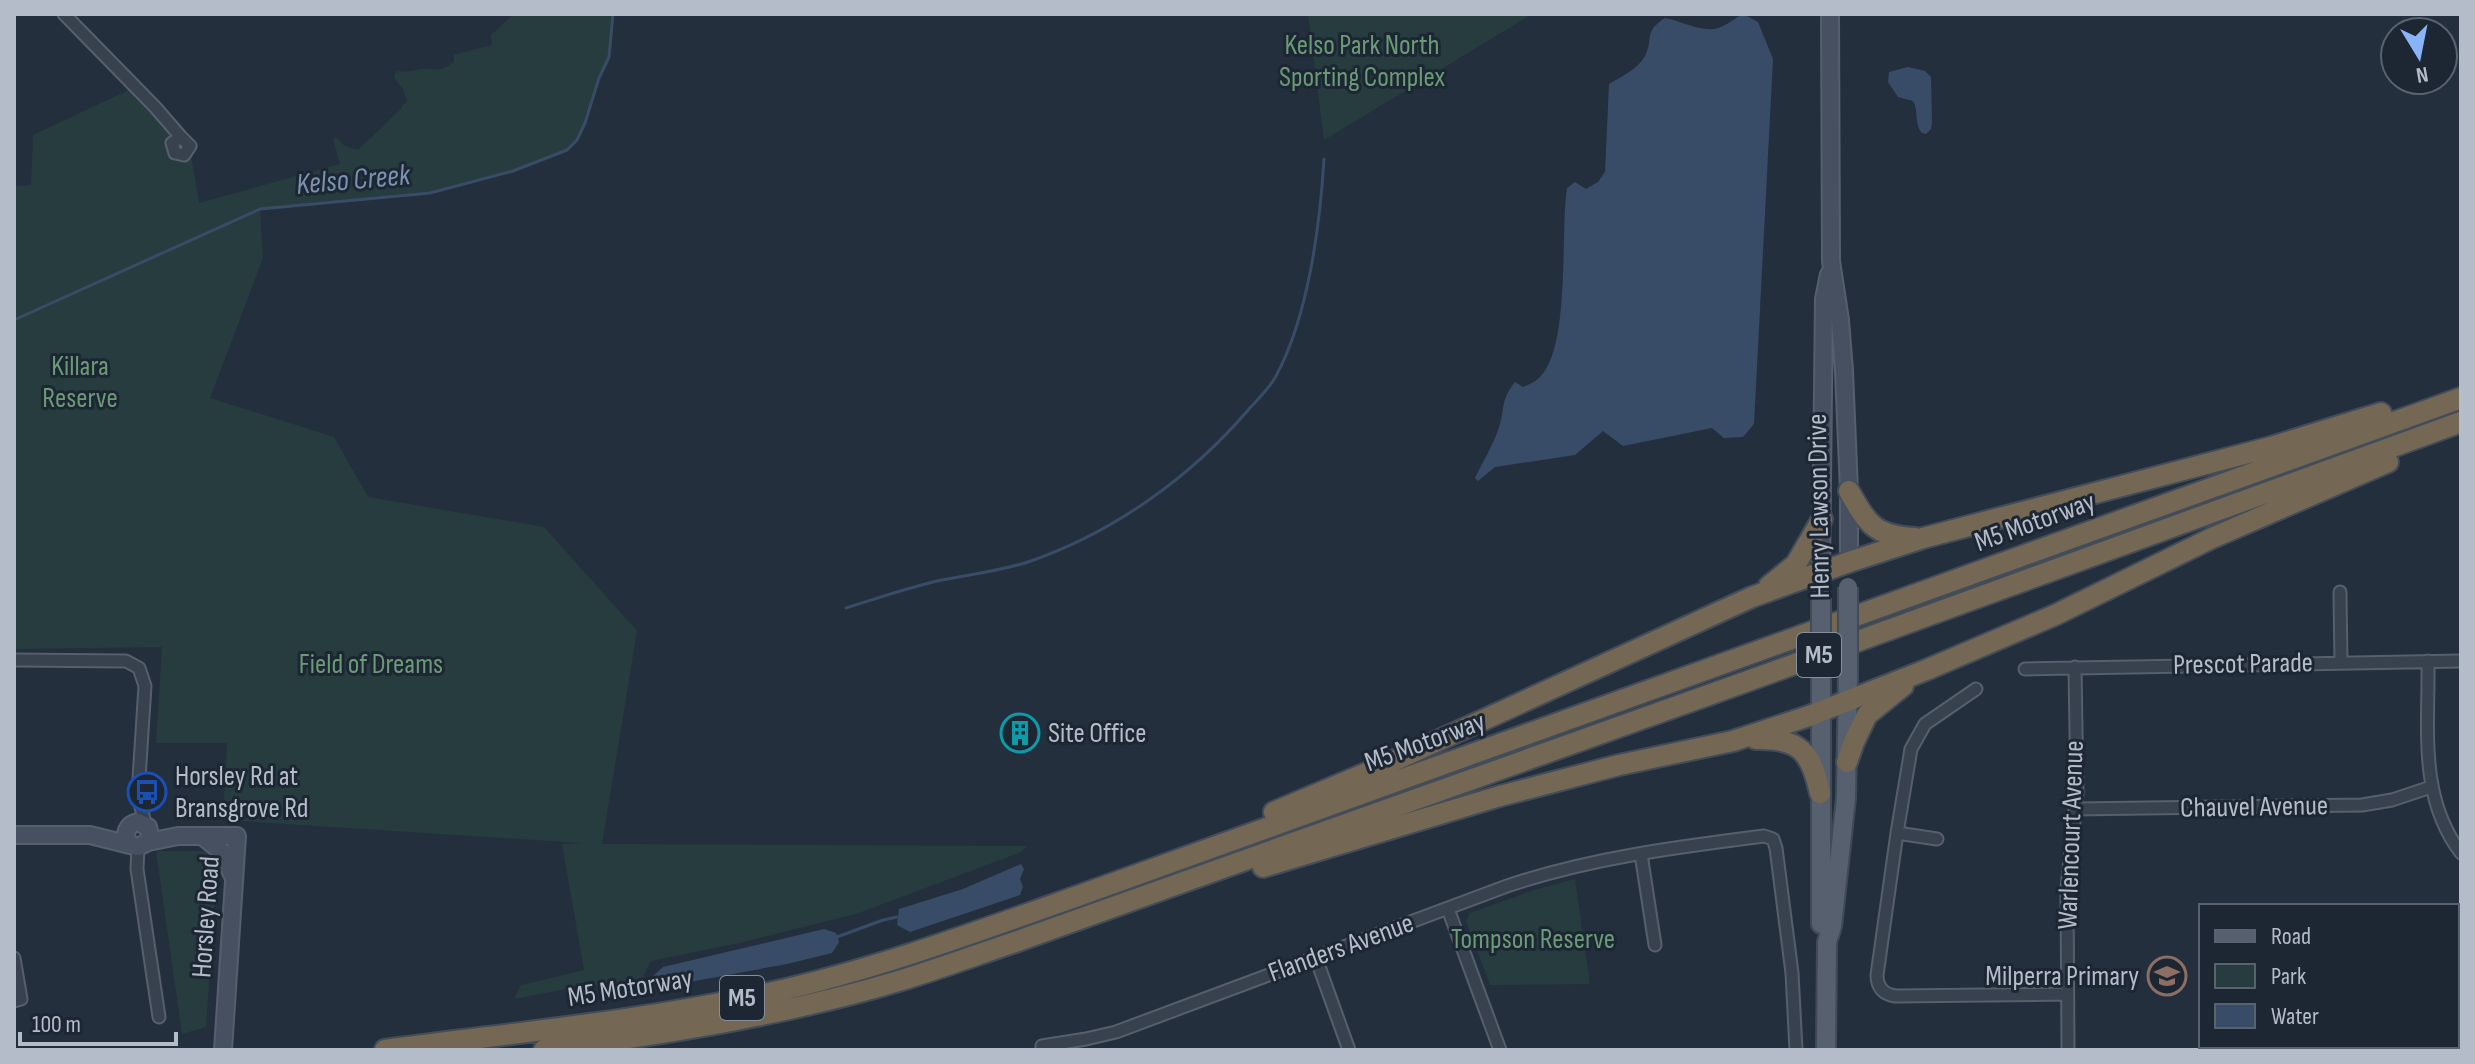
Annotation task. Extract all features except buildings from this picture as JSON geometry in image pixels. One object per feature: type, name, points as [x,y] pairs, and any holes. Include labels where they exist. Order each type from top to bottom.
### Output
[{"type":"highway","points":[[1086,893],[1337,786],[1752,597],[1923,538],[2271,447],[2461,388]]},
{"type":"highway","name":"M5 Motorway","points":[[385,1050],[652,1014],[768,994],[886,963],[2461,398]]},
{"type":"highway","name":"M5 Motorway","points":[[544,1050],[789,1009],[900,980],[1018,941],[1715,693],[2461,422]]},
{"type":"highway","points":[[1733,741],[1926,670],[2055,615],[2212,538],[2461,430]]},
{"type":"highway","points":[[1849,491],[1875,530],[1896,537],[1923,538]]},
{"type":"highway","points":[[1752,597],[1796,564],[1822,519]]},
{"type":"highway","points":[[1847,762],[1867,715],[1926,670]]},
{"type":"highway","points":[[1018,941],[1500,796],[1619,765],[1733,741],[1760,738],[1783,740],[1799,747],[1815,771],[1820,793]]},
{"type":"main road","name":"Henry Lawson Drive","points":[[1826,1050],[1827,942],[1832,926],[1834,890],[1842,846],[1847,762],[1849,562],[1849,491],[1840,320],[1831,261],[1830,14]]},
{"type":"main road","name":"Henry Lawson Drive","points":[[1827,942],[1821,926],[1821,573],[1824,299],[1831,261]]},
{"type":"main road","points":[[14,835],[202,836],[222,852],[234,882]]},
{"type":"main road","name":"Horsley Road","points":[[202,836],[237,836],[223,1050]]},
{"type":"street","points":[[64,14],[181,137]]},
{"type":"street","points":[[2340,592],[2341,663]]},
{"type":"street","points":[[14,660],[119,661],[131,662],[139,668],[145,686],[137,869],[159,1017]]},
{"type":"street","points":[[2428,661],[2431,787],[2439,817],[2461,853]]},
{"type":"street","name":"Prescot Parade","points":[[2025,669],[2461,661]]},
{"type":"street","name":"Warlencourt Avenue","points":[[2068,1050],[2067,876],[2075,809],[2075,667]]},
{"type":"street","points":[[1976,689],[1925,724],[1909,759],[1878,984],[1884,992],[1901,996],[2067,994]]},
{"type":"street","name":"Chauvel Avenue","points":[[2075,809],[2362,805],[2392,800],[2431,787]]},
{"type":"street","points":[[1897,833],[1937,839]]},
{"type":"street","name":"Flanders Avenue","points":[[1042,1048],[1116,1032],[1553,872],[1641,854],[1764,836],[1773,839],[1776,848],[1792,973],[1796,1050]]},
{"type":"street","points":[[1641,854],[1655,945]]},
{"type":"street","points":[[1448,909],[1500,1050]]},
{"type":"street","points":[[14,958],[21,999],[14,1001]]},
{"type":"street","points":[[1316,958],[1349,1050]]},
{"type":"green space","points":[[514,14],[613,14],[609,57],[577,140],[567,150],[513,171],[430,192],[260,209],[263,258],[210,398],[334,437],[368,497],[544,527],[637,631],[602,844],[1027,846],[1021,852],[859,913],[651,961],[640,983],[613,994],[593,984],[514,999],[521,985],[584,970],[562,844],[582,843],[223,820],[227,743],[156,743],[162,647],[14,649],[14,186],[31,185],[33,135],[133,88],[191,155],[199,203],[340,164],[333,139],[336,137],[345,146],[358,150],[407,101],[403,89],[394,78],[396,71],[442,69],[454,62],[454,55],[492,45],[491,35]]},
{"type":"green space","name":"Kelso Park North Sporting Complex","points":[[1308,14],[1532,14],[1324,140]]},
{"type":"green space","points":[[156,851],[219,851],[222,854],[216,880],[206,1027],[182,1034]]},
{"type":"green space","name":"Tompson Reserve","points":[[1575,879],[1590,984],[1490,985],[1466,921],[1470,913]]},
{"type":"water","points":[[1743,14],[1758,22],[1773,59],[1754,424],[1743,437],[1724,438],[1712,428],[1623,446],[1603,431],[1575,455],[1495,467],[1478,481],[1475,478],[1495,438],[1505,398],[1515,382],[1523,387],[1539,378],[1549,363],[1556,342],[1567,188],[1575,182],[1586,189],[1598,182],[1605,172],[1609,84],[1642,61],[1648,50],[1651,31],[1665,18],[1712,29],[1724,26]]},
{"type":"water","points":[[1908,67],[1925,71],[1931,77],[1932,123],[1926,134],[1922,133],[1917,122],[1913,101],[1898,97],[1888,82],[1889,72]]},
{"type":"water","points":[[1021,864],[1024,869],[1020,879],[1023,887],[1020,895],[910,932],[897,925],[899,909],[963,889]]},
{"type":"water","points":[[824,929],[836,933],[839,942],[832,953],[668,986],[655,984],[652,977],[663,967]]},
{"type":"waterway","name":"Kelso Creek","points":[[14,320],[260,209],[430,193],[513,171],[567,150],[577,140],[585,123],[609,57],[613,14]]},
{"type":"waterway","points":[[846,608],[933,582],[1028,562],[1060,550],[1120,519],[1202,458],[1267,389],[1287,352],[1310,270],[1324,159]]},
{"type":"waterway","points":[[837,937],[897,917]]},
{"type":"place","name":"Site Office","points":[[1020,733]]},
{"type":"place","name":"Horsley Rd at Bransgrove Rd","points":[[147,792]]},
{"type":"place","name":"Milperra Primary","points":[[2167,976]]},
{"type":"park label","name":"Killara Reserve","points":[[80,382]]},
{"type":"park label","name":"Field of Dreams","points":[[371,664]]}]
